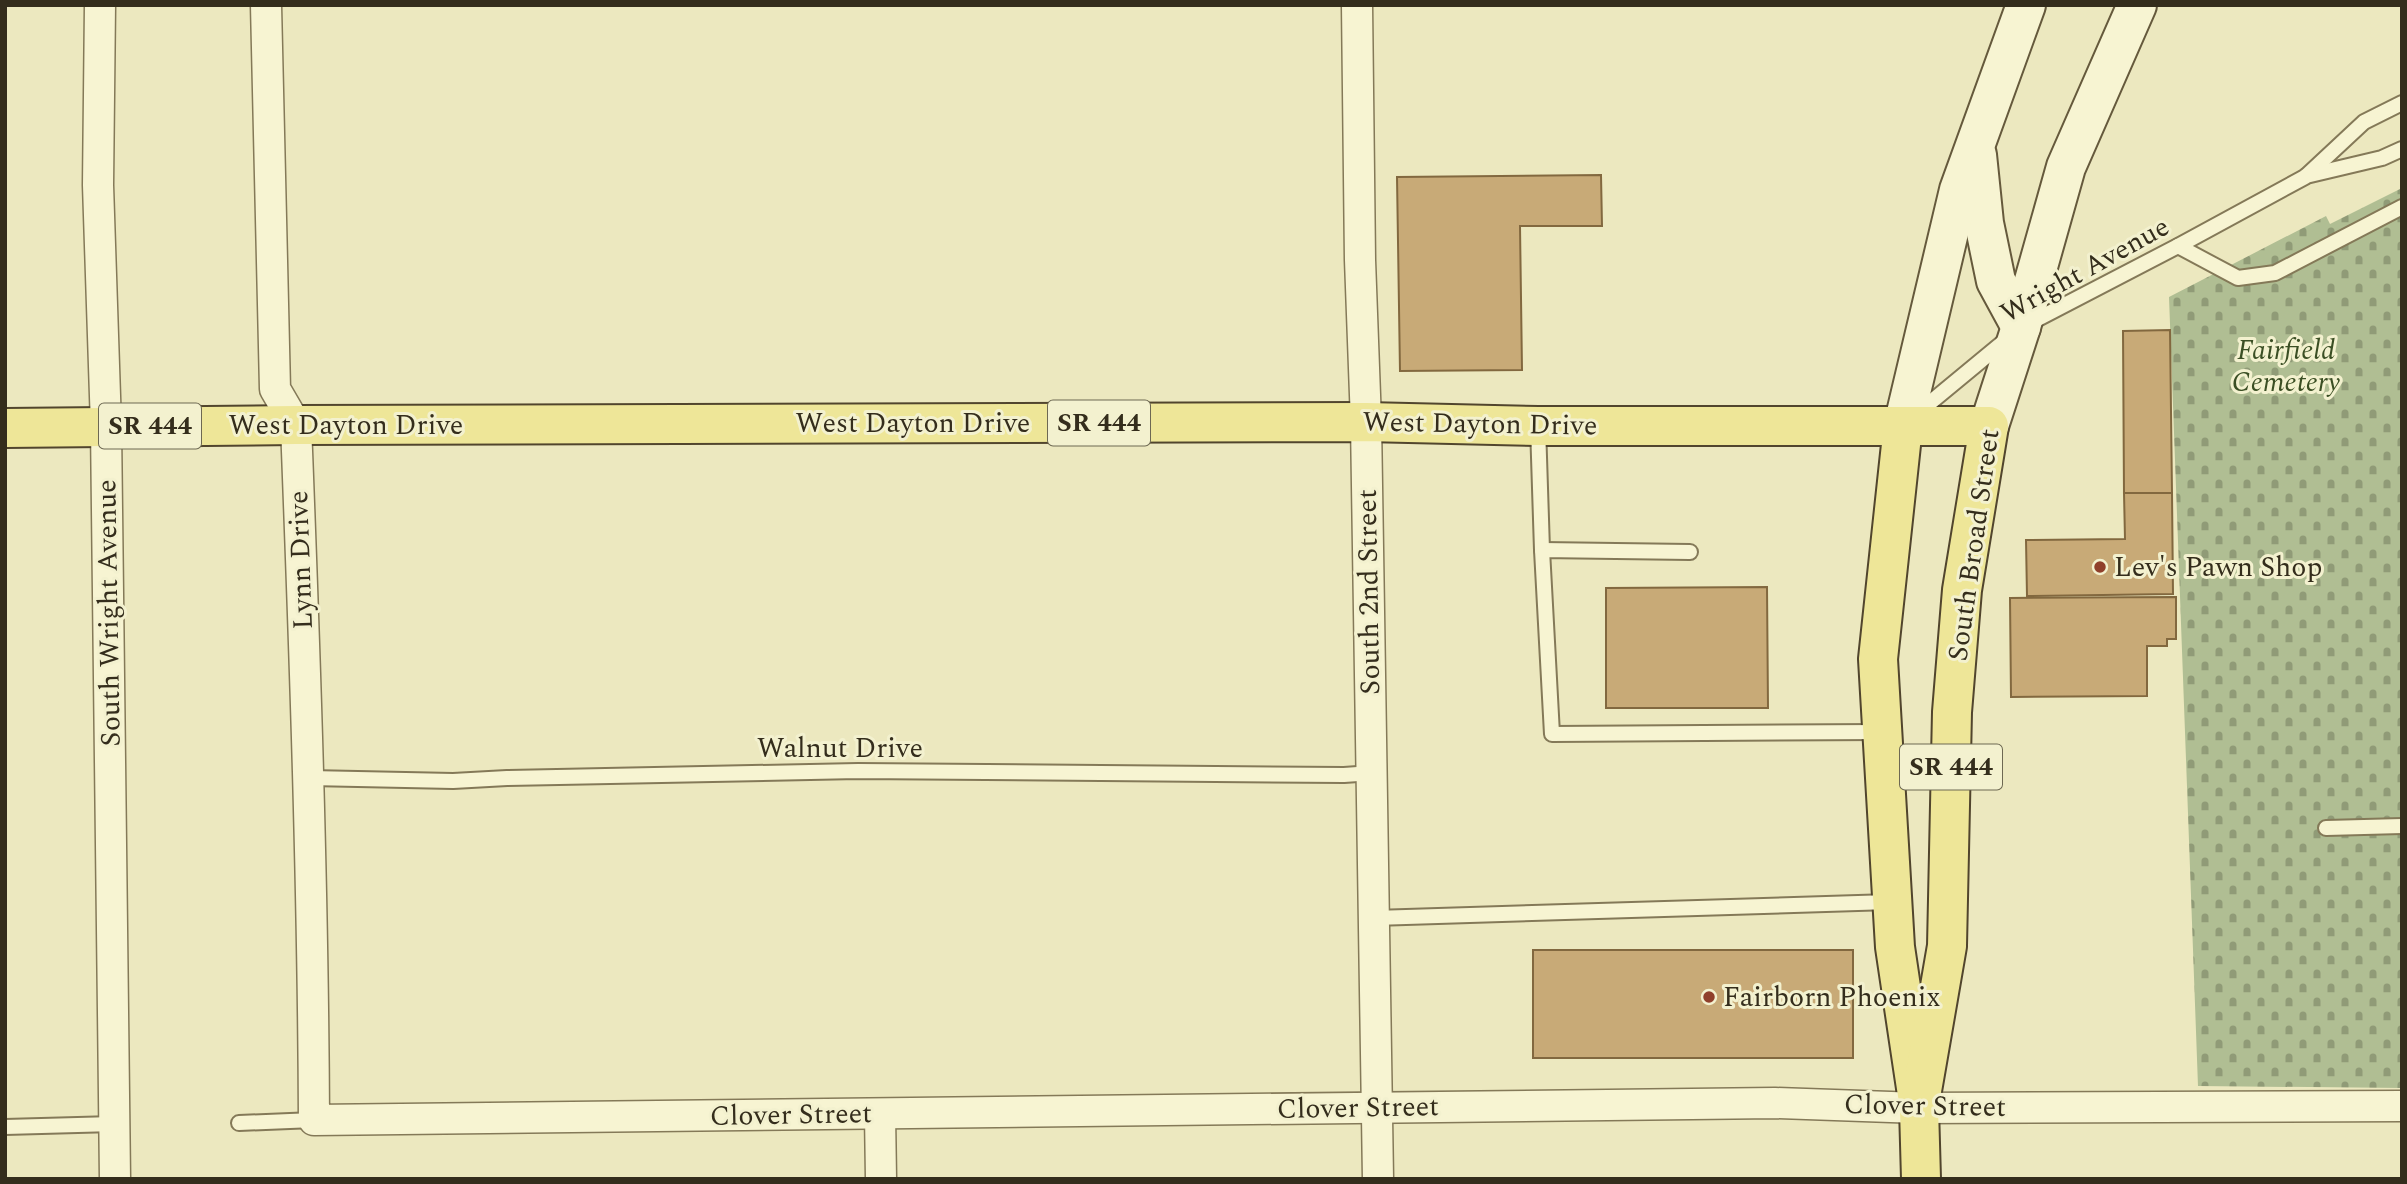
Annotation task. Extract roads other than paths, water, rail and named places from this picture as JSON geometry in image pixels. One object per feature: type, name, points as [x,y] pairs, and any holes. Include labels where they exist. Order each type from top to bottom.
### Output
[{"type":"main road","name":"West Dayton Drive","points":[[5,428],[1366,422],[1538,426],[1989,426]]},
{"type":"main road","name":"South Broad Street","points":[[1903,426],[1878,659],[1895,947],[1919,1108],[1921,1179]]},
{"type":"main road","name":"South Broad Street","points":[[1919,1108],[1947,946],[1952,712],[1962,590],[1989,426]]},
{"type":"street","name":"South Wright Avenue","points":[[100,5],[98,185],[106,426],[115,1179]]},
{"type":"street","name":"Lynn Drive","points":[[266,5],[275,388],[296,425],[314,929],[314,1120]]},
{"type":"street","name":"South 2nd Street","points":[[1357,5],[1378,1179]]},
{"type":"street","name":"South Broad Street","points":[[1903,426],[1959,190],[2026,5]]},
{"type":"street","name":"South Broad Street","points":[[1989,426],[2021,327],[2066,167],[2137,5]]},
{"type":"street","points":[[1976,142],[1984,223],[1996,281],[2021,327]]},
{"type":"street","name":"Clover Street","points":[[314,1120],[1774,1103],[1919,1108],[2402,1107]]},
{"type":"street","points":[[880,1114],[881,1179]]},
{"type":"lane","name":"Wright Avenue","points":[[1903,426],[2021,327],[2305,177],[2364,122],[2402,103]]},
{"type":"lane","name":"Wright Avenue","points":[[2305,177],[2382,158],[2402,149]]},
{"type":"lane","points":[[2178,246],[2238,278],[2275,273],[2402,207]]},
{"type":"lane","points":[[1538,426],[1552,734],[1882,732]]},
{"type":"lane","points":[[1542,550],[1690,552]]},
{"type":"lane","name":"Walnut Drive","points":[[310,778],[453,781],[521,777],[858,771],[1345,775],[1372,773]]},
{"type":"lane","points":[[2326,828],[2402,826]]},
{"type":"lane","points":[[1374,918],[1892,902]]},
{"type":"lane","points":[[239,1123],[314,1120]]},
{"type":"lane","points":[[5,1127],[114,1124]]},
{"type":"place","name":"Lev's Pawn Shop","points":[[2100,567]]},
{"type":"place","name":"Fairborn Phoenix","points":[[1709,997]]},
{"type":"park label","name":"Fairfield Cemetery","points":[[2286,366]]}]
